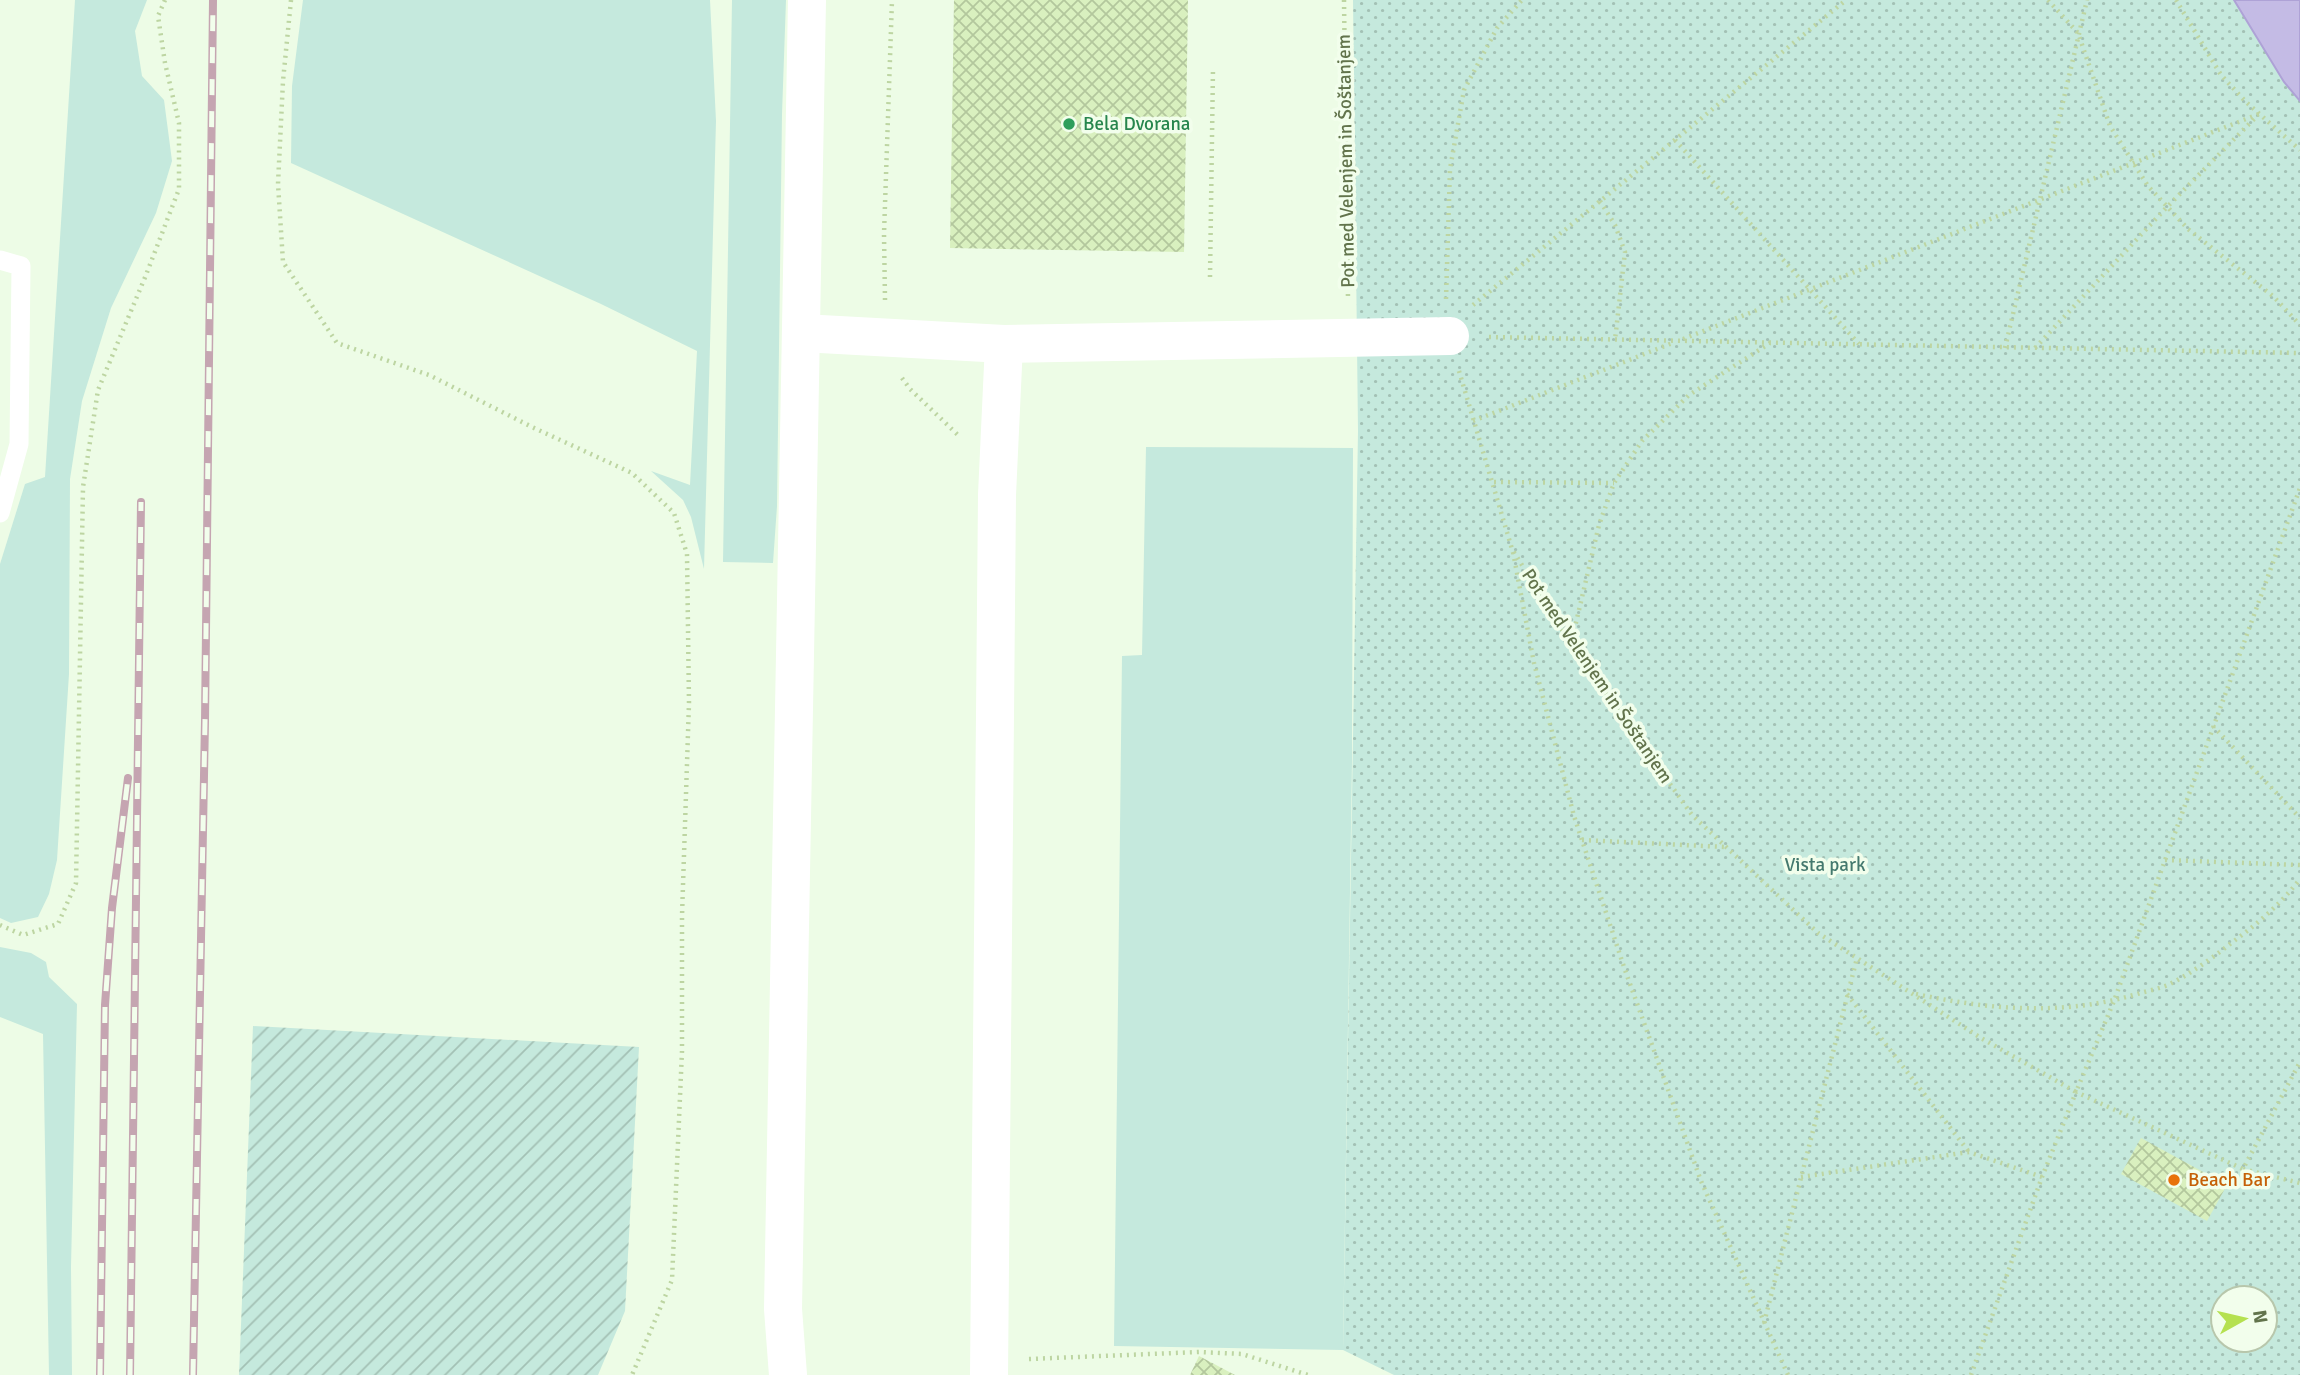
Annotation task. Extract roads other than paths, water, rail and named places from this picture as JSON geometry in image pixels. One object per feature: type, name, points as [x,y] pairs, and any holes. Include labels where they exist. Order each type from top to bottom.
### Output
[{"type":"street","points":[[788,1375],[783,1310],[807,0]]},
{"type":"street","points":[[802,333],[1004,344],[1448,332]]},
{"type":"street","points":[[989,1368],[998,495],[1004,344]]},
{"type":"lane","points":[[0,260],[21,266],[19,444],[0,513]]},
{"type":"railway","points":[[193,1375],[205,721],[213,0]]},
{"type":"railway","points":[[130,1375],[141,502]]},
{"type":"railway","points":[[100,1375],[105,1005],[112,908],[128,778]]},
{"type":"place","name":"Bela Dvorana","points":[[1069,124]]},
{"type":"place","name":"Beach Bar","points":[[2174,1180]]},
{"type":"park label","name":"Vista park","points":[[1825,865]]}]
